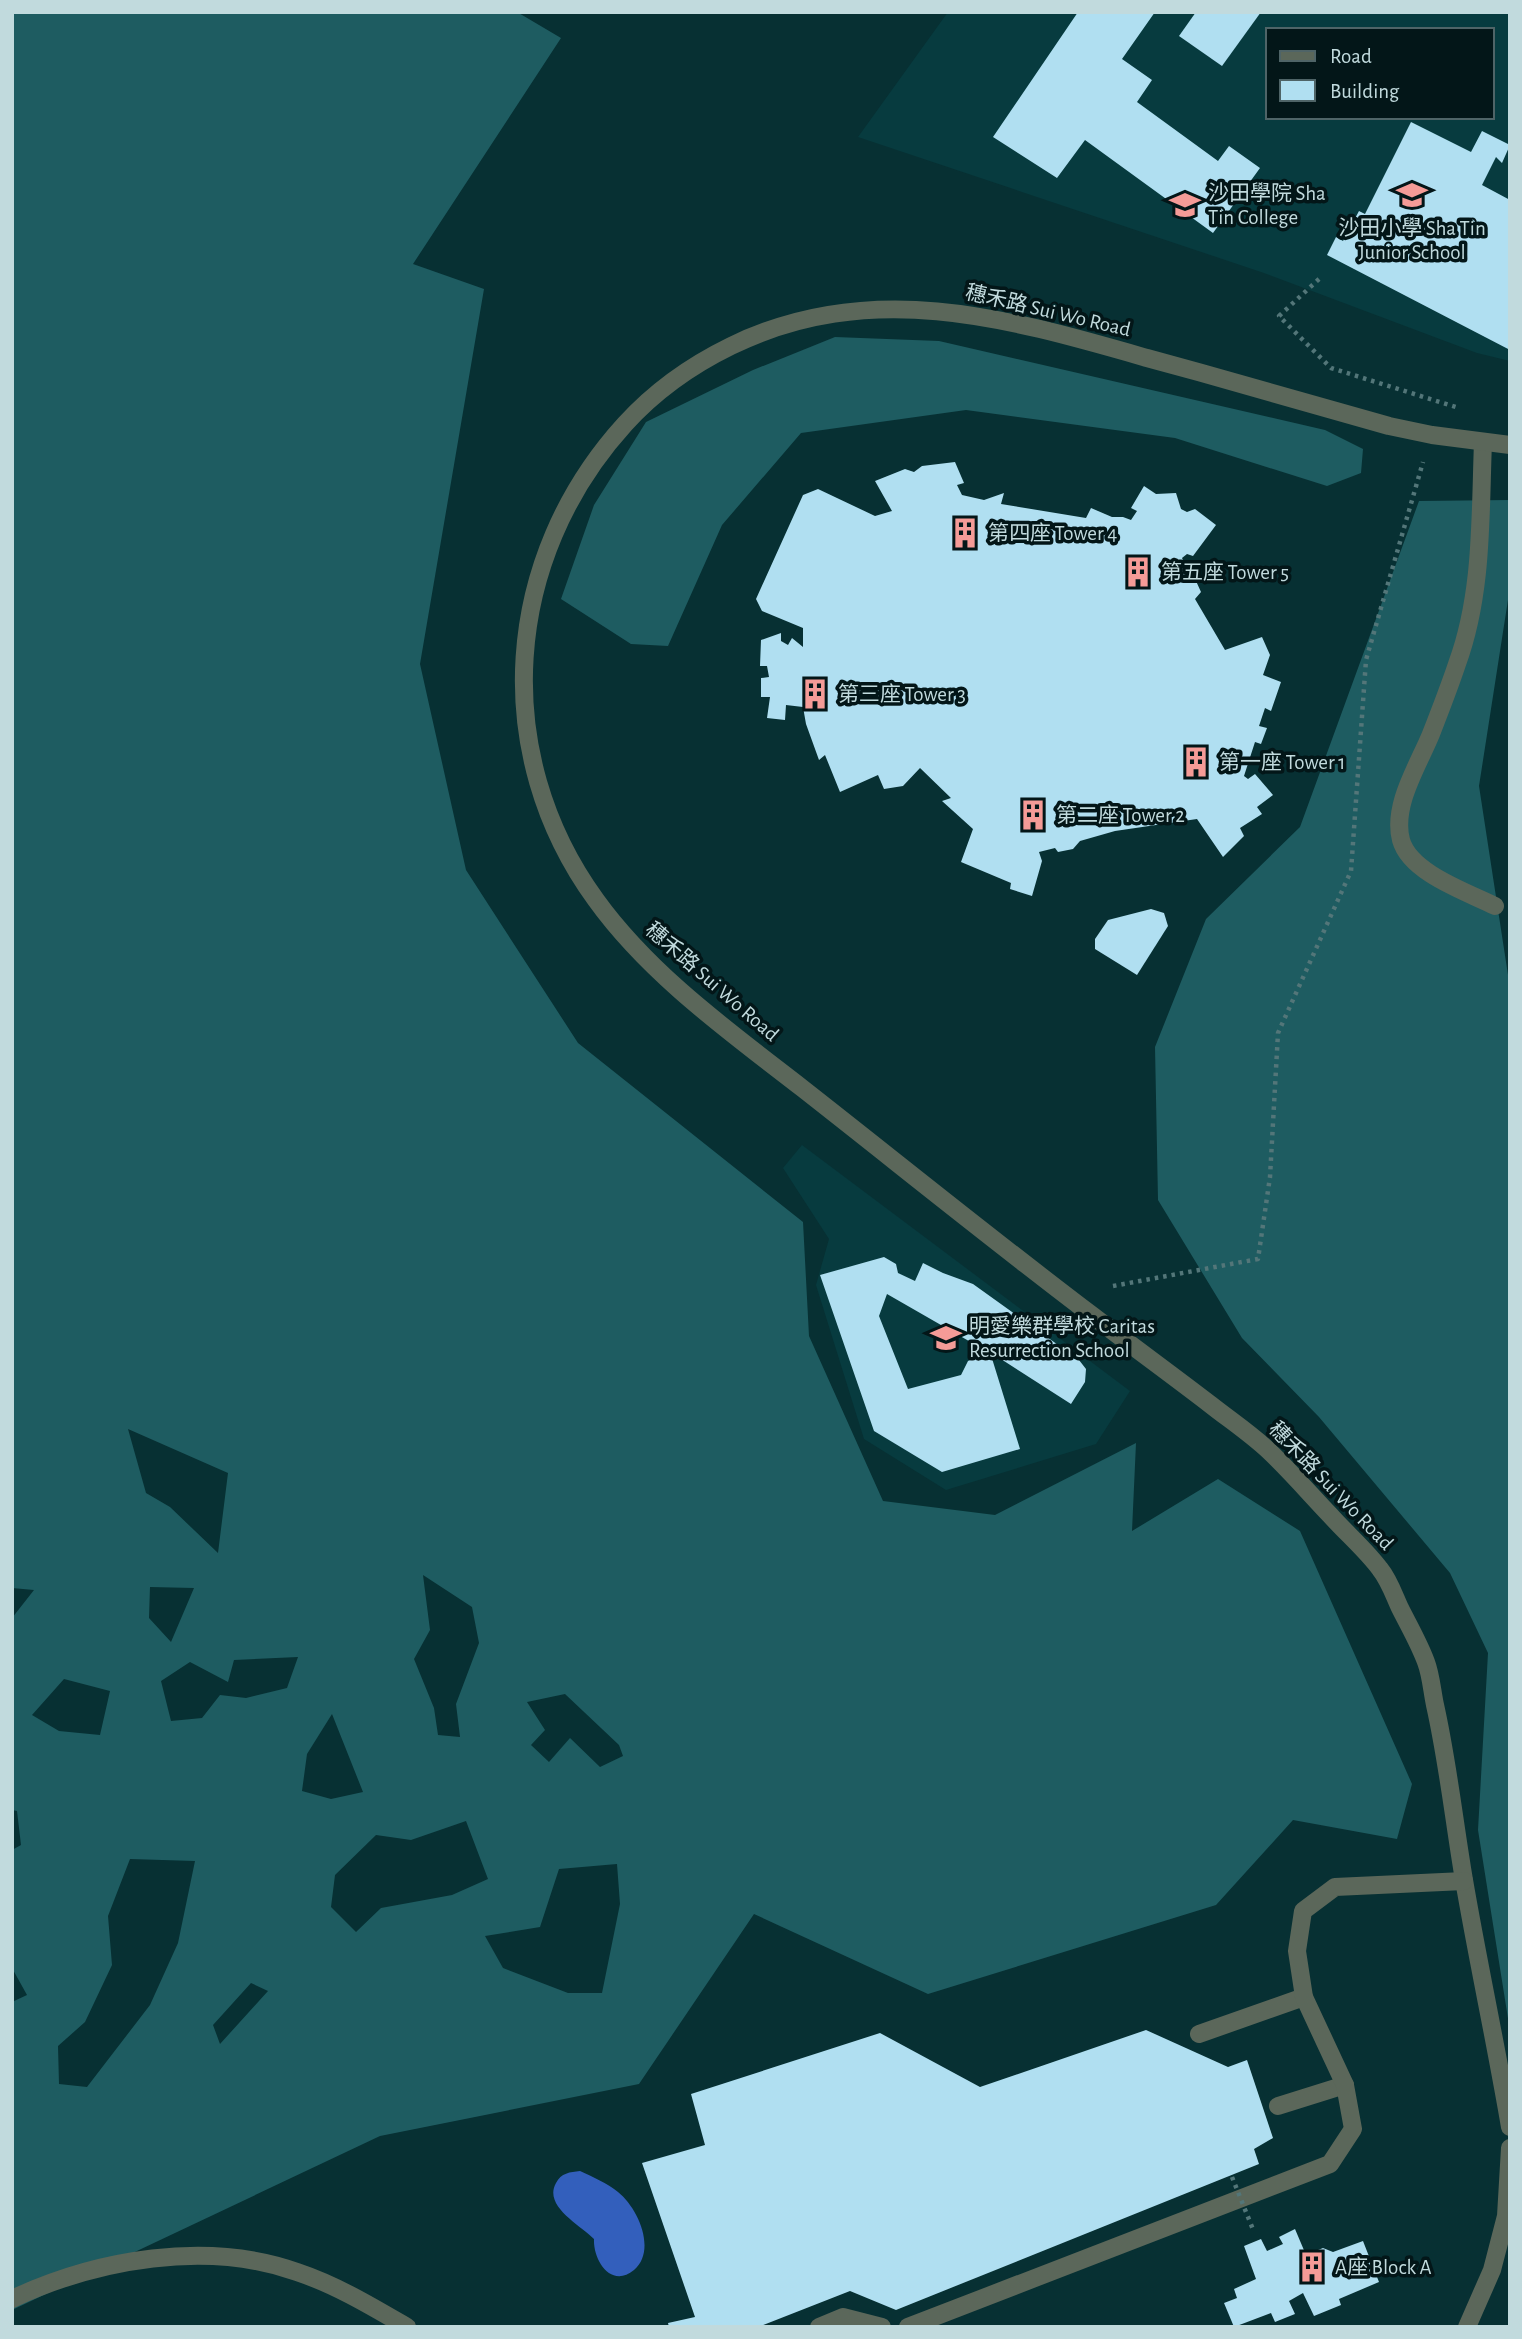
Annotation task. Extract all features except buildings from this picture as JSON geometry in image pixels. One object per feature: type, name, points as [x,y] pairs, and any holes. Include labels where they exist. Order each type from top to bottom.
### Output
[{"type":"street","name":"穗禾路 Sui Wo Road","points":[[1510,445],[1389,426],[1007,321],[954,312],[905,308],[822,314],[751,336],[686,371],[636,412],[613,437],[584,476],[553,533],[533,600],[523,678],[529,749],[536,783],[548,815],[586,886],[607,915],[649,960],[678,988],[778,1070],[1066,1296],[1265,1446],[1383,1572],[1427,1664],[1446,1756],[1464,1881],[1510,2127]]},
{"type":"street","points":[[1483,442],[1478,572],[1472,617],[1458,663],[1403,803],[1400,833],[1405,850],[1417,865],[1495,906]]},
{"type":"street","points":[[908,2327],[1329,2164],[1353,2129],[1345,2085],[1304,1997],[1297,1951],[1303,1911],[1335,1887],[1464,1881]]},
{"type":"street","points":[[1199,2034],[1304,1997]]},
{"type":"street","points":[[1278,2106],[1345,2085]]},
{"type":"street","points":[[1467,2327],[1492,2270],[1506,2216],[1510,2148]]},
{"type":"street","points":[[12,2299],[98,2267],[172,2256],[229,2256],[296,2271],[354,2296],[407,2327]]},
{"type":"street","points":[[819,2327],[844,2317],[882,2327]]},
{"type":"path","points":[[1319,279],[1279,317],[1331,368],[1466,410]]},
{"type":"path","points":[[1113,1286],[1258,1259],[1270,1177],[1278,1033],[1351,871],[1366,660],[1423,462]]},
{"type":"path","points":[[1232,2177],[1254,2232]]},
{"type":"shaded area","points":[[12,12],[517,12],[561,38],[413,264],[484,289],[420,664],[466,870],[578,1043],[803,1222],[809,1336],[883,1501],[995,1515],[1136,1443],[1132,1531],[1218,1479],[1300,1531],[1412,1784],[1397,1839],[1293,1820],[1216,1905],[928,1994],[754,1914],[639,2084],[380,2136],[12,2310],[12,2002],[27,1995],[12,1968],[12,1850],[21,1845],[17,1811],[12,1810],[12,1618],[34,1590],[12,1588]],"holes":[[[128,1429],[228,1473],[218,1553],[170,1507],[146,1493]],[[423,1575],[472,1607],[479,1643],[456,1704],[460,1737],[438,1735],[434,1708],[414,1659],[430,1630]],[[150,1587],[194,1588],[171,1642],[149,1618]],[[298,1657],[287,1688],[246,1698],[220,1695],[202,1718],[171,1721],[161,1681],[190,1662],[228,1682],[234,1660]],[[64,1679],[110,1691],[100,1735],[59,1731],[32,1715]],[[565,1694],[619,1745],[623,1756],[600,1767],[570,1738],[549,1762],[531,1745],[545,1730],[527,1702]],[[332,1714],[363,1792],[331,1799],[302,1791],[307,1754]],[[466,1821],[488,1879],[452,1895],[381,1908],[356,1932],[331,1907],[335,1875],[376,1835],[411,1840]],[[130,1859],[195,1861],[178,1943],[150,2005],[87,2087],[59,2084],[58,2046],[85,2022],[112,1965],[108,1916]],[[617,1864],[620,1904],[602,1993],[568,1993],[503,1968],[485,1936],[540,1927],[559,1869]],[[251,1983],[268,1991],[220,2044],[213,2025]]]},
{"type":"shaded area","name":"沙田學院 Sha Tin College","points":[[948,12],[1510,12],[1510,361],[1477,353],[1264,273],[858,137]]},
{"type":"shaded area","points":[[835,337],[939,341],[1325,430],[1363,449],[1361,473],[1327,486],[1175,438],[966,410],[801,433],[722,525],[668,646],[631,644],[561,599],[594,505],[646,422],[753,370]]},
{"type":"shaded area","points":[[1510,500],[1510,587],[1479,786],[1510,988],[1510,2031],[1478,1830],[1488,1653],[1450,1573],[1319,1417],[1242,1338],[1158,1200],[1155,1047],[1206,919],[1300,827],[1419,501]]},
{"type":"shaded area","name":"明愛樂群學校 Caritas Resurrection School","points":[[802,1145],[1130,1391],[1096,1444],[946,1490],[864,1439],[816,1285],[829,1239],[783,1168]]},
{"type":"water","points":[[580,2171],[618,2192],[638,2218],[644,2252],[641,2262],[626,2275],[611,2274],[605,2269],[594,2247],[594,2239],[565,2214],[554,2199],[553,2191],[560,2177]]},
{"type":"place","name":"沙田小學 Sha Tin Junior School","points":[[1412,195]]},
{"type":"place","name":"沙田學院 Sha Tin College","points":[[1185,205]]},
{"type":"place","name":"第四座 Tower 4","points":[[965,533]]},
{"type":"place","name":"第五座 Tower 5","points":[[1138,572]]},
{"type":"place","name":"第三座 Tower 3","points":[[815,694]]},
{"type":"place","name":"第一座 Tower 1","points":[[1196,762]]},
{"type":"place","name":"第二座 Tower 2","points":[[1033,815]]},
{"type":"place","name":"明愛樂群學校 Caritas Resurrection School","points":[[946,1338]]},
{"type":"place","name":"A座 Block A","points":[[1312,2267]]}]
